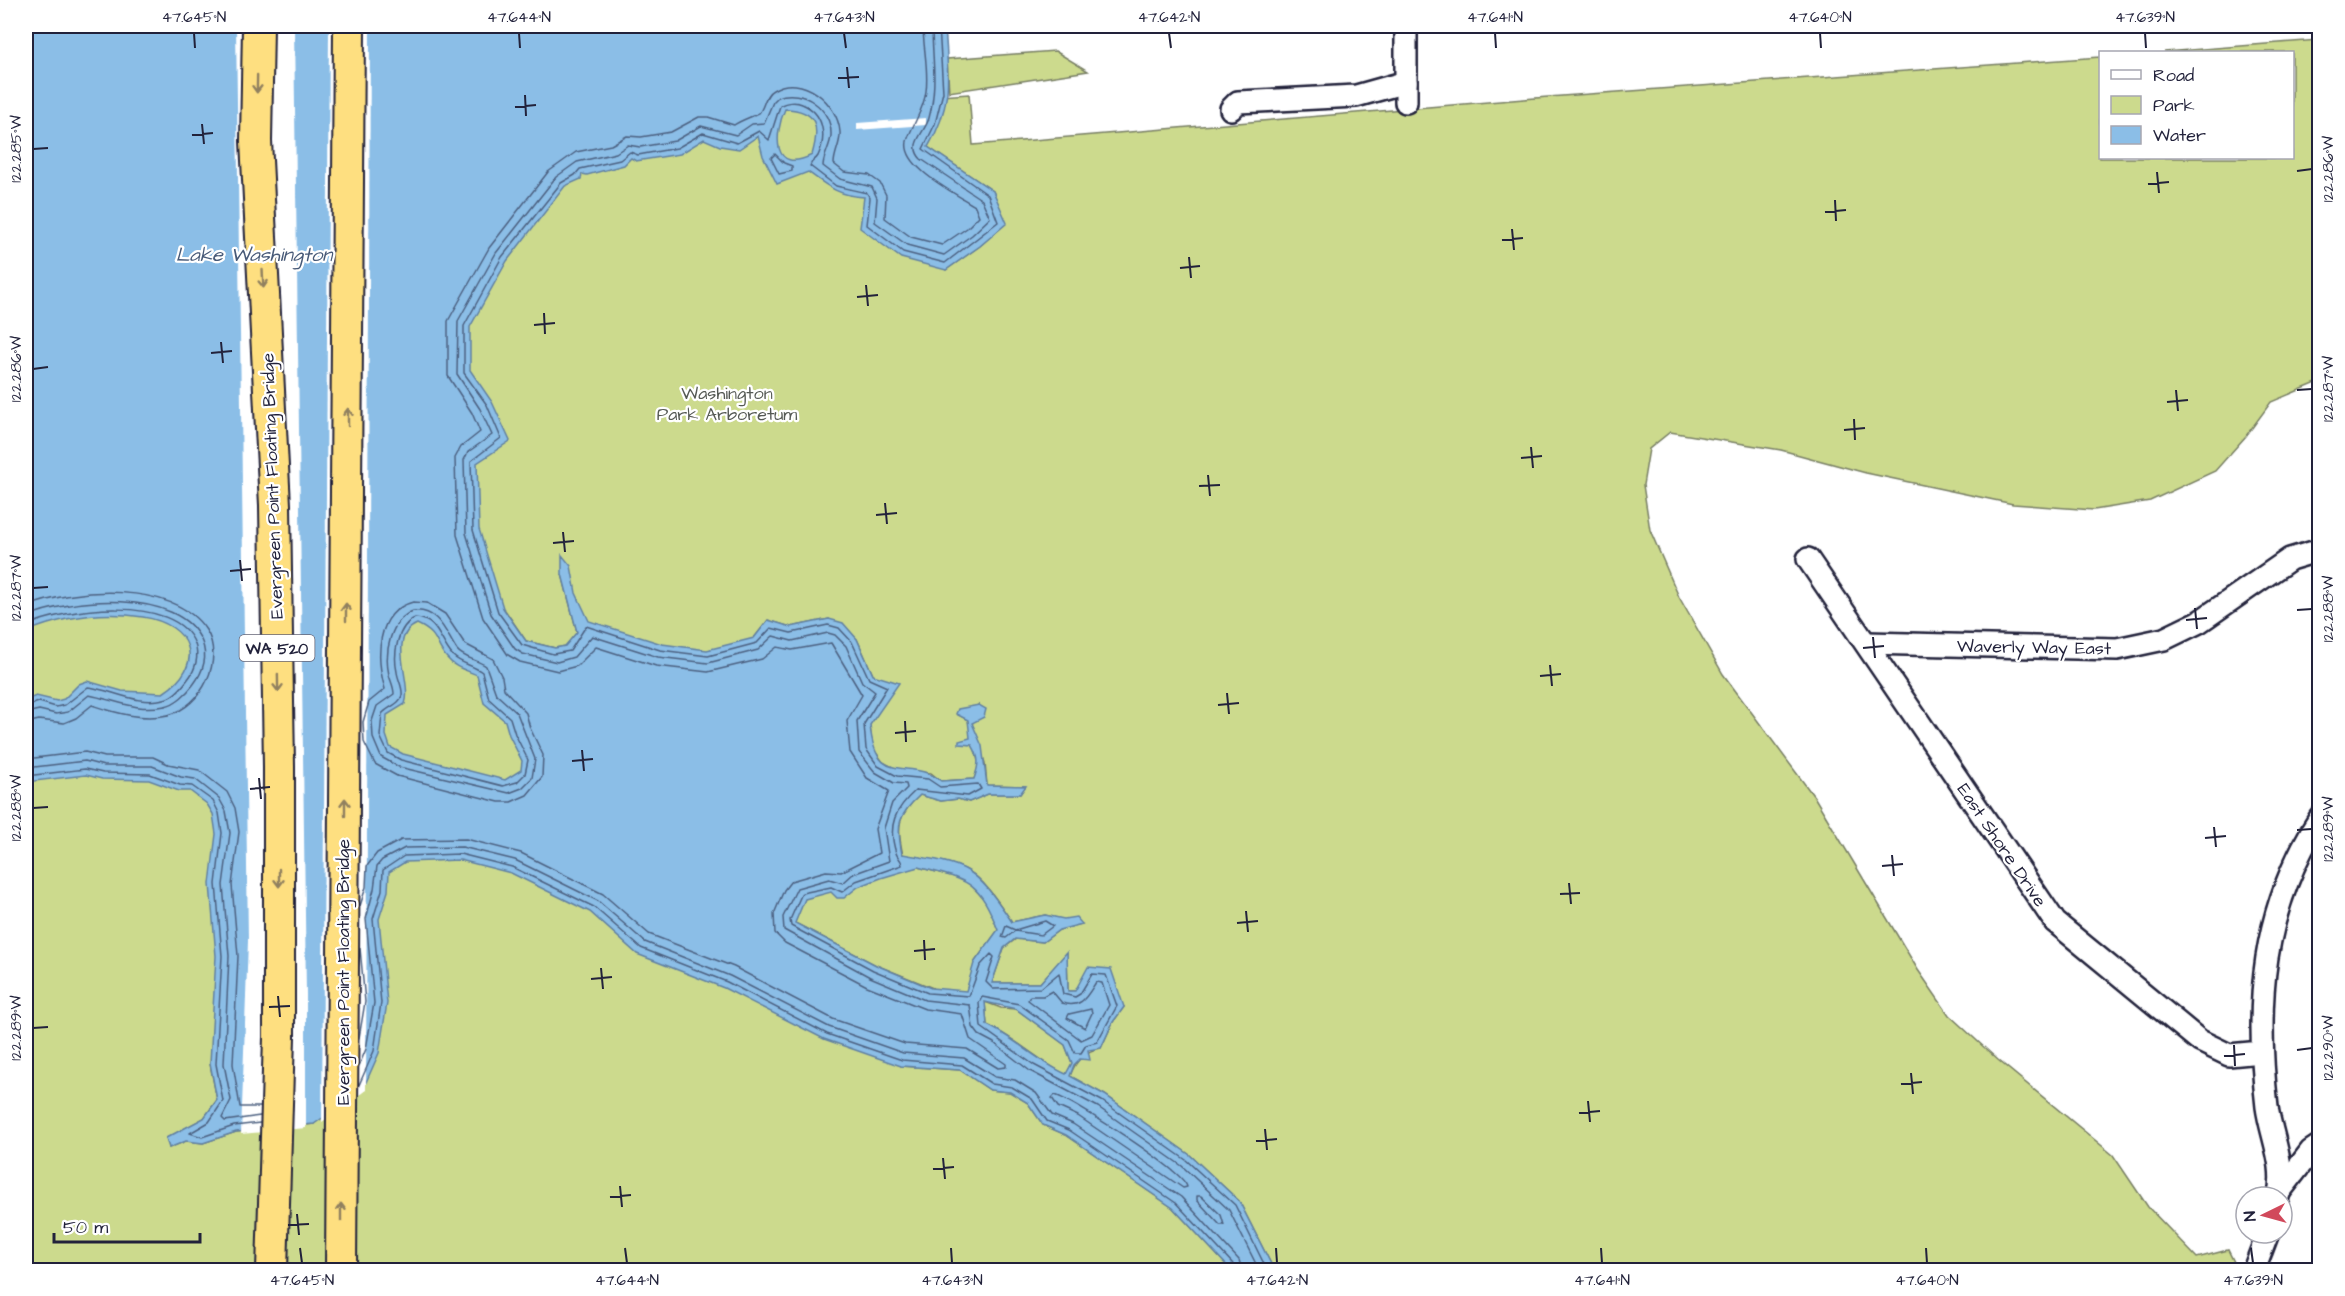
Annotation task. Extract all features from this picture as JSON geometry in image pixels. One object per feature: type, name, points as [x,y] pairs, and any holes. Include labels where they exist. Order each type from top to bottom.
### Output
[{"type":"highway","name":"Evergreen Point Floating Bridge","points":[[258,26],[256,141],[275,505],[279,767],[279,1037],[272,1270]]},
{"type":"highway","name":"Evergreen Point Floating Bridge","points":[[341,1270],[349,26]]},
{"type":"street","points":[[1231,109],[1238,102],[1406,92],[1406,26]]},
{"type":"street","name":"Waverly Way East","points":[[1867,643],[2117,649],[2164,639],[2199,622],[2290,559],[2319,550]]},
{"type":"street","name":"East Shore Drive","points":[[1808,559],[2055,922],[2200,1041],[2229,1055],[2261,1052]]},
{"type":"street","points":[[2279,1185],[2278,1155],[2268,1114],[2261,1052],[2262,983],[2274,923],[2297,861],[2319,818]]},
{"type":"street","points":[[2286,1185],[2311,1151],[2319,1145]]},
{"type":"street","points":[[2254,1270],[2263,1245]]},
{"type":"green space","name":"Washington Park Arboretum","points":[[366,26],[765,39],[946,270],[980,246],[1006,223],[993,191],[928,147],[925,97],[969,94],[973,145],[1548,97],[2099,57],[2099,159],[2294,159],[2294,51],[2177,51],[2319,40],[2319,382],[2271,402],[2246,436],[2215,471],[2150,501],[2094,510],[2013,504],[1866,473],[1781,450],[1670,432],[1649,449],[1643,485],[1650,530],[1679,597],[1723,674],[1815,798],[1918,970],[1949,1015],[1998,1060],[2113,1155],[2148,1207],[2197,1258],[2228,1250],[2238,1270],[1274,1270],[1239,1201],[1190,1155],[1105,1095],[1070,1076],[1081,1057],[1101,1048],[1113,1022],[1124,1007],[1075,991],[1068,991],[1067,953],[1040,983],[992,983],[1004,948],[1016,939],[1043,942],[1059,930],[1081,924],[1045,915],[1012,922],[988,889],[968,871],[943,862],[903,855],[900,836],[901,821],[907,809],[920,795],[941,801],[958,799],[969,802],[988,794],[1020,794],[1025,786],[987,785],[985,763],[972,725],[978,705],[957,714],[968,720],[979,765],[974,779],[941,781],[931,773],[898,770],[883,762],[872,747],[870,724],[873,675],[857,639],[829,619],[791,627],[768,620],[754,638],[755,658],[585,638],[562,574],[577,632],[566,646],[555,648],[526,641],[505,610],[496,611]]},
{"type":"green space","points":[[1055,51],[1088,71],[949,92],[947,59]]},
{"type":"green space","points":[[370,565],[495,636],[901,1066],[960,1070],[990,1090],[1010,1092],[1028,1103],[1043,1125],[1066,1135],[1173,1208],[1231,1270],[26,1270],[26,766],[212,763],[232,922],[210,1064],[217,1100],[204,1118],[167,1138],[169,1148],[186,1141],[203,1143],[236,1132],[314,1124]]},
{"type":"green space","points":[[163,606],[219,680],[26,741],[26,613]]},
{"type":"green space","points":[[918,867],[966,880],[987,902],[998,930],[974,963],[975,996],[952,1010],[808,956],[783,911],[800,889]],"holes":[[[797,924],[876,965],[933,988],[875,966]]]},
{"type":"green space","points":[[985,1002],[1001,1008],[1016,1009],[1065,1045],[1072,1063],[1066,1075],[987,1025]]},
{"type":"water","name":"Lake Washington","points":[[26,26],[945,26],[948,74],[946,102],[928,147],[993,191],[1007,223],[946,270],[901,258],[860,228],[864,197],[840,192],[827,186],[808,172],[777,184],[763,156],[758,136],[739,149],[720,146],[704,139],[680,154],[636,161],[631,158],[624,165],[587,175],[582,174],[581,179],[565,186],[507,261],[470,327],[470,370],[492,402],[510,441],[477,463],[479,529],[503,608],[526,641],[555,648],[565,646],[577,632],[562,574],[562,555],[571,566],[576,593],[589,621],[662,644],[707,650],[754,638],[768,620],[791,627],[829,619],[843,623],[857,639],[873,675],[899,683],[870,725],[873,745],[879,758],[896,768],[917,770],[941,781],[974,779],[978,762],[975,750],[972,745],[959,744],[959,741],[970,738],[968,720],[956,714],[958,709],[979,705],[986,709],[984,717],[972,723],[982,746],[987,785],[1026,786],[1020,794],[988,794],[969,802],[958,799],[941,801],[920,795],[900,821],[899,835],[902,854],[942,861],[968,871],[988,889],[1012,922],[1045,915],[1064,919],[1076,917],[1082,924],[1059,930],[1043,942],[1015,939],[1004,948],[992,983],[1040,983],[1067,952],[1068,991],[1075,991],[1088,967],[1111,969],[1124,1007],[1113,1022],[1101,1048],[1088,1050],[1090,1060],[1080,1059],[1074,1065],[1070,1076],[1105,1095],[1190,1155],[1239,1201],[1274,1270],[1231,1270],[1173,1208],[1066,1135],[1043,1125],[1028,1103],[1010,1092],[990,1090],[960,1070],[901,1066],[824,1039],[724,988],[637,954],[590,912],[511,873],[460,860],[405,862],[389,872],[388,891],[379,919],[387,1003],[379,1053],[363,1089],[314,1124],[236,1132],[203,1143],[186,1141],[169,1148],[166,1138],[204,1118],[217,1100],[210,1063],[216,956],[210,884],[216,834],[213,814],[207,804],[190,791],[179,791],[149,780],[102,779],[86,775],[26,782],[26,700],[36,696],[57,701],[64,699],[79,684],[87,681],[122,691],[163,693],[177,682],[186,670],[189,658],[188,647],[182,636],[173,628],[159,621],[128,615],[98,615],[68,619],[26,632]],"holes":[[[785,109],[796,110],[810,117],[816,128],[812,155],[799,160],[789,160],[783,156],[778,140]],[[417,624],[425,628],[434,636],[451,662],[477,675],[484,703],[505,721],[522,761],[521,770],[505,780],[403,754],[390,747],[386,735],[387,715],[405,704],[407,695],[402,649],[403,639],[408,630]],[[918,867],[960,880],[977,891],[991,913],[998,930],[974,963],[966,991],[931,988],[876,965],[795,923],[805,899],[831,892],[837,898],[844,898],[858,887]],[[985,1002],[1016,1009],[1065,1045],[1072,1063],[1066,1074],[987,1025]]]},
{"type":"pier","points":[[236,26],[294,26],[306,995],[306,1128],[241,1134],[248,941]]},
{"type":"pier","points":[[329,26],[370,26],[366,1090],[322,1122]]},
{"type":"pier","points":[[926,118],[926,125],[857,130],[857,123]]}]
